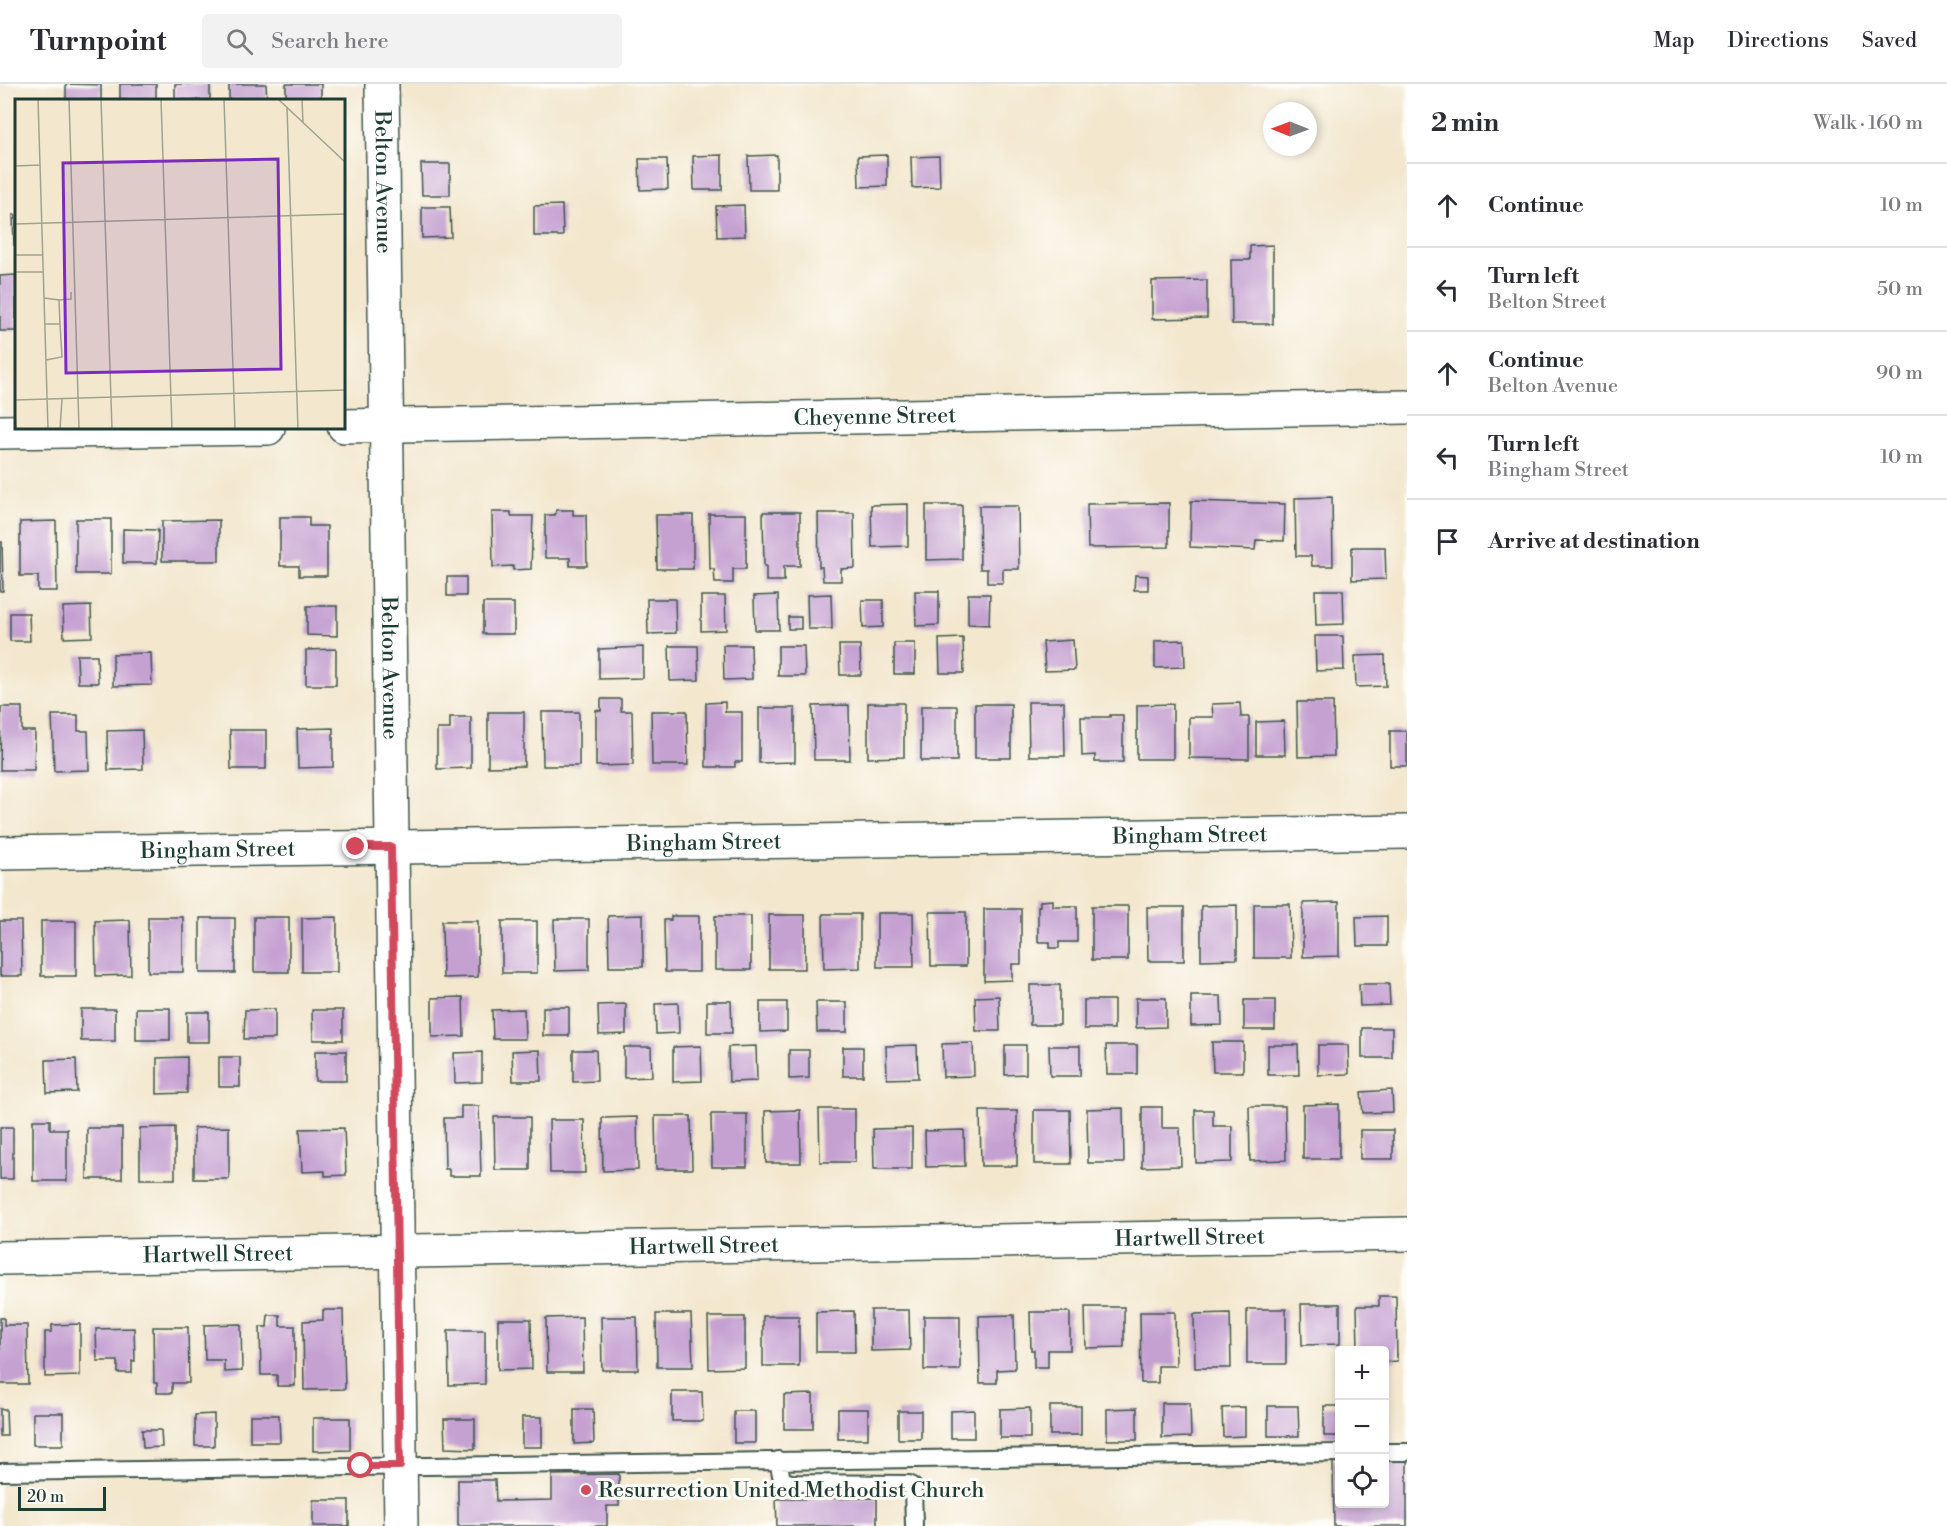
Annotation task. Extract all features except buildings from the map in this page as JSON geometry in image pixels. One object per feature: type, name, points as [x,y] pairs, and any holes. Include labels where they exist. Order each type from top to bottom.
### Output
[{"type":"street","name":"Belton Avenue","points":[[382,84],[401,1526]]},
{"type":"street","name":"Cheyenne Street","points":[[345,426],[1407,407]]},
{"type":"street","points":[[0,432],[201,429]]},
{"type":"street","name":"Bingham Street","points":[[0,853],[1407,832]]},
{"type":"street","name":"Hartwell Street","points":[[0,1258],[1407,1234]]},
{"type":"lane","points":[[1389,1452],[1407,1452]]},
{"type":"lane","points":[[0,1472],[1335,1453]]},
{"type":"lane","points":[[778,1460],[782,1480],[791,1483],[909,1484],[913,1487],[914,1526]]},
{"type":"place","name":"Resurrection United Methodist Church","points":[[586,1490]]},
{"type":"route","points":[[356,847],[391,847],[400,1466],[361,1466]]}]
